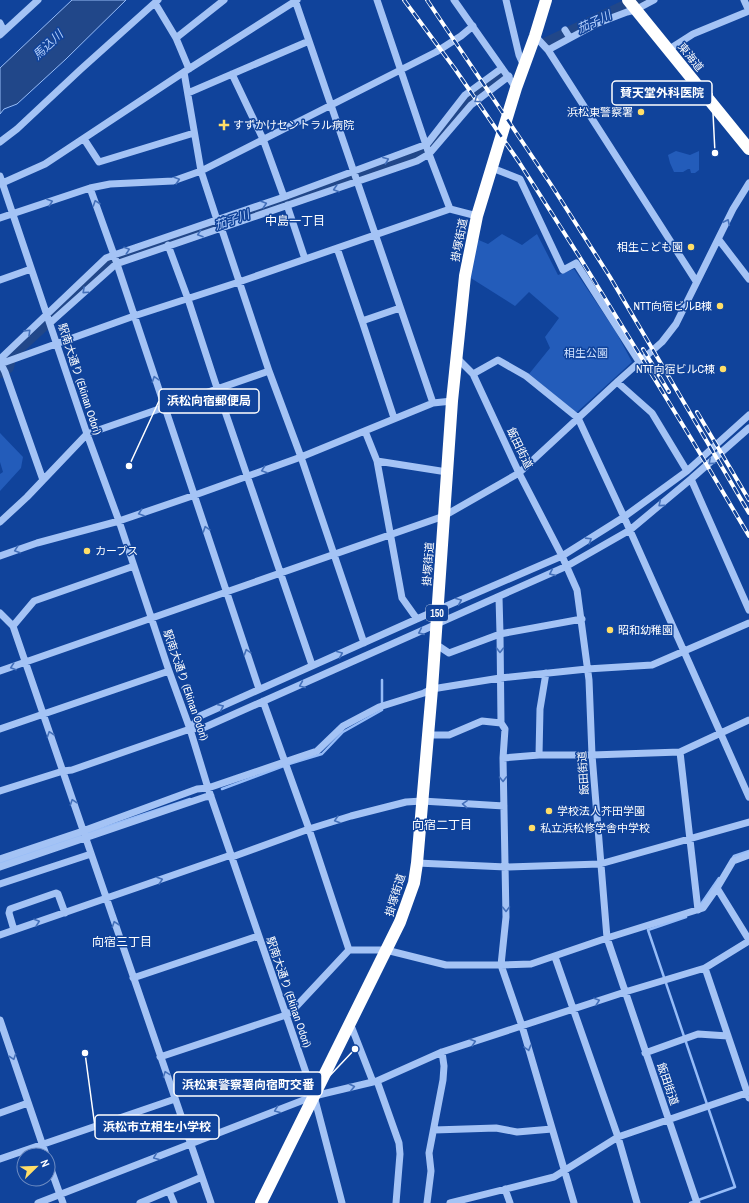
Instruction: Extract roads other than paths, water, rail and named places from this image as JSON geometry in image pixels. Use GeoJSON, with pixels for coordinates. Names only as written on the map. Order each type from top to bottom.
{"type":"FeatureCollection","features":[{"type":"Feature","properties":{"kind":"highway","name":"掛塚街道"},"geometry":{"type":"LineString","coordinates":[[261,1203],[400,922],[414,883],[432,689],[452,401],[465,276],[478,216],[492,168],[516,88],[535,36],[546,0]]}},
{"type":"Feature","properties":{"kind":"highway","name":"東海道"},"geometry":{"type":"LineString","coordinates":[[630,3],[749,149]]}},
{"type":"Feature","properties":{"kind":"street"},"geometry":{"type":"LineString","coordinates":[[2,33],[38,0]]}},
{"type":"Feature","properties":{"kind":"street"},"geometry":{"type":"LineString","coordinates":[[176,38],[224,0]]}},
{"type":"Feature","properties":{"kind":"street"},"geometry":{"type":"LineString","coordinates":[[1,181],[10,181],[45,164],[296,0],[330,106],[376,234],[433,403]]}},
{"type":"Feature","properties":{"kind":"street"},"geometry":{"type":"LineString","coordinates":[[377,0],[427,144],[429,154],[450,209]]}},
{"type":"Feature","properties":{"kind":"street"},"geometry":{"type":"LineString","coordinates":[[454,0],[516,88]]}},
{"type":"Feature","properties":{"kind":"street"},"geometry":{"type":"LineString","coordinates":[[506,0],[519,55],[524,66]]}},
{"type":"Feature","properties":{"kind":"street"},"geometry":{"type":"LineString","coordinates":[[548,50],[598,23],[630,3],[654,0]]}},
{"type":"Feature","properties":{"kind":"street"},"geometry":{"type":"LineString","coordinates":[[668,50],[693,34],[749,11],[744,0]]}},
{"type":"Feature","properties":{"kind":"street"},"geometry":{"type":"LineString","coordinates":[[0,142],[17,129],[157,2],[176,38],[186,71],[188,94],[201,171],[364,643]]}},
{"type":"Feature","properties":{"kind":"street"},"geometry":{"type":"LineString","coordinates":[[0,23],[2,33]]}},
{"type":"Feature","properties":{"kind":"street"},"geometry":{"type":"LineString","coordinates":[[0,218],[90,188],[110,184],[173,181],[201,171],[441,49],[473,26]]}},
{"type":"Feature","properties":{"kind":"street"},"geometry":{"type":"LineString","coordinates":[[565,30],[570,38]]}},
{"type":"Feature","properties":{"kind":"street"},"geometry":{"type":"LineString","coordinates":[[535,36],[548,50],[696,281]]}},
{"type":"Feature","properties":{"kind":"street"},"geometry":{"type":"LineString","coordinates":[[188,94],[310,41]]}},
{"type":"Feature","properties":{"kind":"street"},"geometry":{"type":"LineString","coordinates":[[3,366],[106,258],[284,197],[427,144],[465,95],[502,68]]}},
{"type":"Feature","properties":{"kind":"street"},"geometry":{"type":"LineString","coordinates":[[232,74],[264,140],[284,197]]}},
{"type":"Feature","properties":{"kind":"street"},"geometry":{"type":"LineString","coordinates":[[49,319],[116,264],[417,161],[429,154],[471,105],[508,76]]}},
{"type":"Feature","properties":{"kind":"street"},"geometry":{"type":"LineString","coordinates":[[84,139],[99,162],[194,133]]}},
{"type":"Feature","properties":{"kind":"street"},"geometry":{"type":"LineString","coordinates":[[492,168],[520,179],[563,270],[576,263],[640,363]]}},
{"type":"Feature","properties":{"kind":"street","name":"駅南大通り (Ekinan Odori)"},"geometry":{"type":"LineString","coordinates":[[1,181],[87,434],[119,521],[169,671],[190,728],[208,788],[314,1096],[342,1203]]}},
{"type":"Feature","properties":{"kind":"street"},"geometry":{"type":"LineString","coordinates":[[0,671],[444,516],[520,473],[662,342],[676,324],[696,281],[719,240],[733,209],[749,183]]}},
{"type":"Feature","properties":{"kind":"street"},"geometry":{"type":"LineString","coordinates":[[90,188],[195,495],[259,689]]}},
{"type":"Feature","properties":{"kind":"street"},"geometry":{"type":"LineString","coordinates":[[287,205],[305,259]]}},
{"type":"Feature","properties":{"kind":"street"},"geometry":{"type":"LineString","coordinates":[[3,366],[57,344],[134,316],[240,282],[450,209],[478,216]]}},
{"type":"Feature","properties":{"kind":"street"},"geometry":{"type":"LineString","coordinates":[[719,240],[749,279]]}},
{"type":"Feature","properties":{"kind":"street"},"geometry":{"type":"LineString","coordinates":[[168,245],[188,299],[312,665]]}},
{"type":"Feature","properties":{"kind":"street"},"geometry":{"type":"LineString","coordinates":[[337,248],[394,418]]}},
{"type":"Feature","properties":{"kind":"street"},"geometry":{"type":"LineString","coordinates":[[0,280],[31,269]]}},
{"type":"Feature","properties":{"kind":"street"},"geometry":{"type":"LineString","coordinates":[[362,321],[400,308]]}},
{"type":"Feature","properties":{"kind":"street","name":"飯田街道"},"geometry":{"type":"LineString","coordinates":[[456,357],[473,374],[578,590],[587,669],[600,864],[607,938],[697,1203]]}},
{"type":"Feature","properties":{"kind":"street"},"geometry":{"type":"LineString","coordinates":[[473,374],[498,360],[526,376],[578,418],[630,530],[749,797]]}},
{"type":"Feature","properties":{"kind":"street"},"geometry":{"type":"LineString","coordinates":[[3,366],[43,480]]}},
{"type":"Feature","properties":{"kind":"street"},"geometry":{"type":"LineString","coordinates":[[0,522],[27,498],[87,434],[269,370]]}},
{"type":"Feature","properties":{"kind":"street"},"geometry":{"type":"LineString","coordinates":[[617,382],[652,413],[687,471]]}},
{"type":"Feature","properties":{"kind":"street"},"geometry":{"type":"LineString","coordinates":[[0,556],[36,543],[119,521],[195,495],[301,457],[433,403],[452,401]]}},
{"type":"Feature","properties":{"kind":"street"},"geometry":{"type":"LineString","coordinates":[[190,728],[200,716],[312,665],[562,556],[624,517],[687,471],[749,415]]}},
{"type":"Feature","properties":{"kind":"street"},"geometry":{"type":"LineString","coordinates":[[0,791],[63,771],[72,770],[190,728],[203,728],[436,626],[567,566],[630,530],[692,479],[749,428]]}},
{"type":"Feature","properties":{"kind":"street"},"geometry":{"type":"LineString","coordinates":[[365,431],[377,461],[392,534],[402,598],[417,619]]}},
{"type":"Feature","properties":{"kind":"street"},"geometry":{"type":"LineString","coordinates":[[377,461],[447,472]]}},
{"type":"Feature","properties":{"kind":"street"},"geometry":{"type":"LineString","coordinates":[[692,479],[749,610]]}},
{"type":"Feature","properties":{"kind":"street"},"geometry":{"type":"LineString","coordinates":[[13,626],[34,601],[134,566]]}},
{"type":"Feature","properties":{"kind":"street"},"geometry":{"type":"LineString","coordinates":[[499,597],[501,723],[505,729],[503,758],[506,867],[506,917],[501,965],[522,1026],[574,1203]]}},
{"type":"Feature","properties":{"kind":"street"},"geometry":{"type":"LineString","coordinates":[[0,613],[13,626],[26,662],[211,1203]]}},
{"type":"Feature","properties":{"kind":"street"},"geometry":{"type":"LineString","coordinates":[[434,643],[449,653],[500,634],[582,619]]}},
{"type":"Feature","properties":{"kind":"street"},"geometry":{"type":"LineString","coordinates":[[0,867],[197,789],[208,788],[286,764],[317,751],[343,726],[379,707],[424,693],[432,689],[500,678],[587,669],[652,665],[749,622]]}},
{"type":"Feature","properties":{"kind":"street"},"geometry":{"type":"LineString","coordinates":[[0,729],[169,671]]}},
{"type":"Feature","properties":{"kind":"street"},"geometry":{"type":"LineString","coordinates":[[539,755],[540,709],[546,673]]}},
{"type":"Feature","properties":{"kind":"street"},"geometry":{"type":"LineString","coordinates":[[263,701],[309,829],[349,950]]}},
{"type":"Feature","properties":{"kind":"street"},"geometry":{"type":"LineString","coordinates":[[503,758],[539,755],[680,752],[749,720]]}},
{"type":"Feature","properties":{"kind":"street"},"geometry":{"type":"LineString","coordinates":[[428,735],[449,735],[482,721],[501,723]]}},
{"type":"Feature","properties":{"kind":"street"},"geometry":{"type":"LineString","coordinates":[[680,752],[698,910]]}},
{"type":"Feature","properties":{"kind":"street"},"geometry":{"type":"LineString","coordinates":[[0,859],[211,796]]}},
{"type":"Feature","properties":{"kind":"street"},"geometry":{"type":"LineString","coordinates":[[0,935],[351,816],[406,802],[422,801],[504,806]]}},
{"type":"Feature","properties":{"kind":"street"},"geometry":{"type":"LineString","coordinates":[[417,863],[506,867],[600,864],[749,822]]}},
{"type":"Feature","properties":{"kind":"street"},"geometry":{"type":"LineString","coordinates":[[0,884],[91,854]]}},
{"type":"Feature","properties":{"kind":"street"},"geometry":{"type":"LineString","coordinates":[[160,1057],[286,1015],[291,1012],[349,950],[386,950],[446,965],[532,964],[607,938],[703,908],[733,861],[749,855]]}},
{"type":"Feature","properties":{"kind":"street"},"geometry":{"type":"LineString","coordinates":[[38,1203],[314,1096],[375,1082],[442,1052],[625,992],[705,968],[749,940],[717,888]]}},
{"type":"Feature","properties":{"kind":"street"},"geometry":{"type":"LineString","coordinates":[[14,930],[9,913],[10,908],[39,898],[56,893],[58,894],[65,913]]}},
{"type":"Feature","properties":{"kind":"street"},"geometry":{"type":"LineString","coordinates":[[133,978],[258,936]]}},
{"type":"Feature","properties":{"kind":"street"},"geometry":{"type":"LineString","coordinates":[[555,957],[618,1137],[637,1203]]}},
{"type":"Feature","properties":{"kind":"street"},"geometry":{"type":"LineString","coordinates":[[450,1203],[554,1178],[618,1137],[748,1094],[705,968]]}},
{"type":"Feature","properties":{"kind":"street"},"geometry":{"type":"LineString","coordinates":[[0,1022],[42,1145]]}},
{"type":"Feature","properties":{"kind":"street"},"geometry":{"type":"LineString","coordinates":[[350,1023],[399,1143],[400,1154],[396,1203]]}},
{"type":"Feature","properties":{"kind":"street"},"geometry":{"type":"LineString","coordinates":[[645,1053],[698,1034],[728,1036]]}},
{"type":"Feature","properties":{"kind":"street"},"geometry":{"type":"LineString","coordinates":[[427,1203],[431,1171],[429,1153],[443,1080],[444,1066],[442,1052]]}},
{"type":"Feature","properties":{"kind":"street"},"geometry":{"type":"LineString","coordinates":[[0,1159],[175,1099]]}},
{"type":"Feature","properties":{"kind":"street"},"geometry":{"type":"LineString","coordinates":[[0,1113],[28,1103]]}},
{"type":"Feature","properties":{"kind":"street"},"geometry":{"type":"LineString","coordinates":[[434,1130],[496,1128],[517,1132],[552,1129]]}},
{"type":"Feature","properties":{"kind":"street"},"geometry":{"type":"LineString","coordinates":[[140,1203],[202,1177]]}},
{"type":"Feature","properties":{"kind":"street"},"geometry":{"type":"LineString","coordinates":[[56,1183],[63,1203]]}},
{"type":"Feature","properties":{"kind":"street"},"geometry":{"type":"LineString","coordinates":[[505,1189],[510,1203]]}},
{"type":"Feature","properties":{"kind":"street"},"geometry":{"type":"LineString","coordinates":[[169,1191],[174,1203]]}},
{"type":"Feature","properties":{"kind":"water","name":"馬込川"},"geometry":{"type":"Polygon","coordinates":[[[72,0],[126,0],[66,59],[17,104],[4,109],[0,114],[0,68],[72,0]]]}},
{"type":"Feature","properties":{"kind":"waterway","name":"茄子川"},"geometry":{"type":"LineString","coordinates":[[547,44],[640,0]]}},
{"type":"Feature","properties":{"kind":"waterway","name":"茄子川"},"geometry":{"type":"LineString","coordinates":[[0,371],[7,367],[10,355],[12,353],[103,269],[122,258],[359,177],[422,152],[431,144],[469,100],[498,78]]}},
{"type":"Feature","properties":{"kind":"waterway"},"geometry":{"type":"LineString","coordinates":[[222,789],[289,764],[322,754],[343,732],[382,710],[382,680]]}},
{"type":"Feature","properties":{"kind":"waterway"},"geometry":{"type":"LineString","coordinates":[[85,834],[190,799]]}},
{"type":"Feature","properties":{"kind":"waterway"},"geometry":{"type":"LineString","coordinates":[[0,863],[80,836]]}},
{"type":"Feature","properties":{"kind":"waterway"},"geometry":{"type":"LineString","coordinates":[[732,859],[734,856],[749,851]]}},
{"type":"Feature","properties":{"kind":"waterway"},"geometry":{"type":"LineString","coordinates":[[699,907],[719,878]]}},
{"type":"Feature","properties":{"kind":"waterway"},"geometry":{"type":"LineString","coordinates":[[686,917],[648,930],[735,1187],[690,1203]]}},
{"type":"Feature","properties":{"kind":"railway"},"geometry":{"type":"LineString","coordinates":[[404,0],[455,69],[519,162],[579,256],[749,536]]}},
{"type":"Feature","properties":{"kind":"railway"},"geometry":{"type":"LineString","coordinates":[[427,0],[550,183],[610,277],[749,513]]}},
{"type":"Feature","properties":{"kind":"railway"},"geometry":{"type":"LineString","coordinates":[[643,349],[669,392]]}},
{"type":"Feature","properties":{"kind":"railway"},"geometry":{"type":"LineString","coordinates":[[697,412],[749,500]]}},
{"type":"Feature","properties":{"kind":"place","name":"浜松東警察署"},"geometry":{"type":"Point","coordinates":[641,112]}},
{"type":"Feature","properties":{"kind":"place","name":"すずかけセントラル病院"},"geometry":{"type":"Point","coordinates":[224,125]}},
{"type":"Feature","properties":{"kind":"place","name":"賛天堂外科医院"},"geometry":{"type":"Point","coordinates":[715,153]}},
{"type":"Feature","properties":{"kind":"place","name":"相生こども園"},"geometry":{"type":"Point","coordinates":[691,247]}},
{"type":"Feature","properties":{"kind":"place","name":"NTT向宿ビルB棟"},"geometry":{"type":"Point","coordinates":[720,306]}},
{"type":"Feature","properties":{"kind":"place","name":"NTT向宿ビルC棟"},"geometry":{"type":"Point","coordinates":[723,369]}},
{"type":"Feature","properties":{"kind":"place","name":"浜松向宿郵便局"},"geometry":{"type":"Point","coordinates":[129,466]}},
{"type":"Feature","properties":{"kind":"place","name":"カーブス"},"geometry":{"type":"Point","coordinates":[87,551]}},
{"type":"Feature","properties":{"kind":"place","name":"昭和幼稚園"},"geometry":{"type":"Point","coordinates":[610,630]}},
{"type":"Feature","properties":{"kind":"place","name":"学校法人芥田学園"},"geometry":{"type":"Point","coordinates":[549,811]}},
{"type":"Feature","properties":{"kind":"place","name":"私立浜松修学舎中学校"},"geometry":{"type":"Point","coordinates":[532,828]}},
{"type":"Feature","properties":{"kind":"place","name":"浜松東警察署向宿町交番"},"geometry":{"type":"Point","coordinates":[355,1049]}},
{"type":"Feature","properties":{"kind":"place","name":"浜松市立相生小学校"},"geometry":{"type":"Point","coordinates":[85,1053]}},
{"type":"Feature","properties":{"kind":"district","name":"中島一丁目"},"geometry":{"type":"Point","coordinates":[295,221]}},
{"type":"Feature","properties":{"kind":"district","name":"向宿二丁目"},"geometry":{"type":"Point","coordinates":[442,825]}},
{"type":"Feature","properties":{"kind":"district","name":"向宿三丁目"},"geometry":{"type":"Point","coordinates":[122,942]}},
{"type":"Feature","properties":{"kind":"park label","name":"相生公園"},"geometry":{"type":"Point","coordinates":[586,353]}}]}
